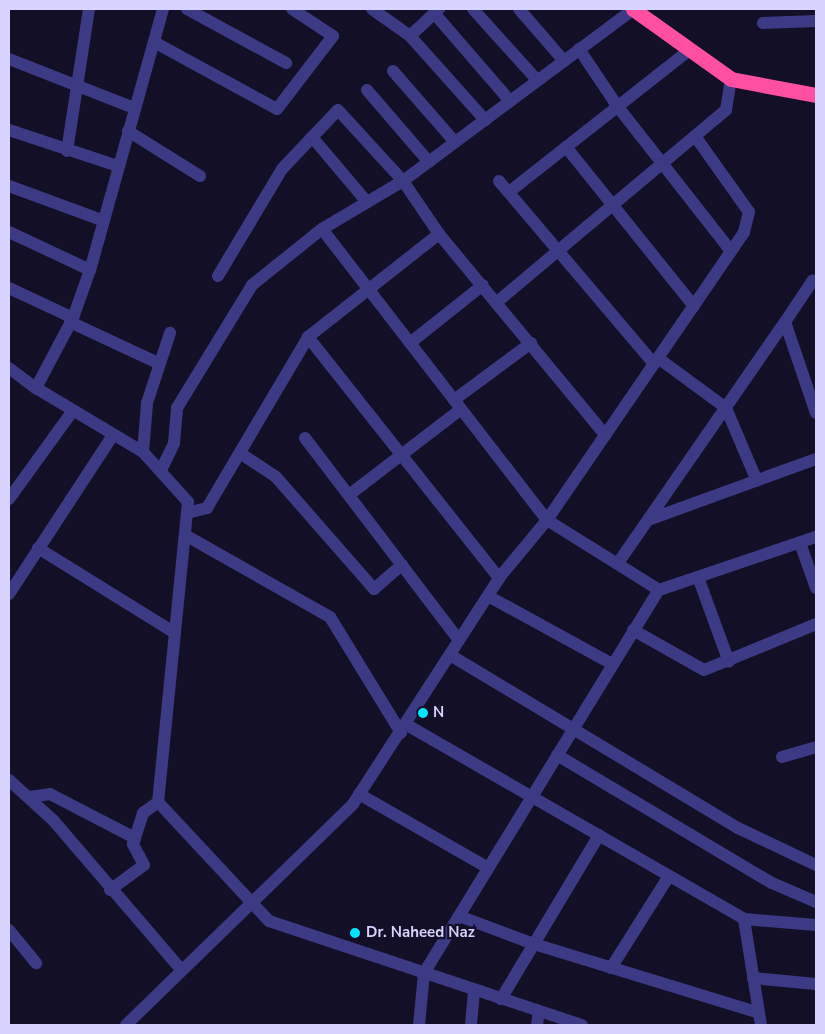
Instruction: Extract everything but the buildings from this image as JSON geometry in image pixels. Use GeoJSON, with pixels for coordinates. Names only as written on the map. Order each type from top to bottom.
{"type":"FeatureCollection","features":[{"type":"Feature","properties":{"kind":"highway"},"geometry":{"type":"LineString","coordinates":[[633,9],[688,51],[731,79],[816,95]]}},
{"type":"Feature","properties":{"kind":"street"},"geometry":{"type":"LineString","coordinates":[[67,151],[75,84],[89,9]]}},
{"type":"Feature","properties":{"kind":"street"},"geometry":{"type":"LineString","coordinates":[[36,388],[72,320],[90,270],[102,220],[164,9]]}},
{"type":"Feature","properties":{"kind":"street"},"geometry":{"type":"LineString","coordinates":[[187,9],[286,63]]}},
{"type":"Feature","properties":{"kind":"street"},"geometry":{"type":"LineString","coordinates":[[154,42],[276,109],[333,36],[292,9]]}},
{"type":"Feature","properties":{"kind":"street"},"geometry":{"type":"LineString","coordinates":[[372,9],[410,36],[484,120]]}},
{"type":"Feature","properties":{"kind":"street"},"geometry":{"type":"LineString","coordinates":[[389,20],[396,9]]}},
{"type":"Feature","properties":{"kind":"street"},"geometry":{"type":"LineString","coordinates":[[473,9],[538,80]]}},
{"type":"Feature","properties":{"kind":"street"},"geometry":{"type":"LineString","coordinates":[[519,9],[564,61]]}},
{"type":"Feature","properties":{"kind":"street"},"geometry":{"type":"LineString","coordinates":[[161,470],[174,443],[177,408],[252,285],[322,230],[403,181],[633,9]]}},
{"type":"Feature","properties":{"kind":"street"},"geometry":{"type":"LineString","coordinates":[[410,36],[436,11],[510,101]]}},
{"type":"Feature","properties":{"kind":"street"},"geometry":{"type":"LineString","coordinates":[[763,23],[816,21]]}},
{"type":"Feature","properties":{"kind":"street"},"geometry":{"type":"LineString","coordinates":[[579,50],[618,107],[731,251]]}},
{"type":"Feature","properties":{"kind":"street"},"geometry":{"type":"LineString","coordinates":[[509,192],[688,51]]}},
{"type":"Feature","properties":{"kind":"street"},"geometry":{"type":"LineString","coordinates":[[9,58],[134,108]]}},
{"type":"Feature","properties":{"kind":"street"},"geometry":{"type":"LineString","coordinates":[[393,71],[455,142]]}},
{"type":"Feature","properties":{"kind":"street"},"geometry":{"type":"LineString","coordinates":[[497,302],[726,110],[731,79]]}},
{"type":"Feature","properties":{"kind":"street"},"geometry":{"type":"LineString","coordinates":[[367,90],[429,162]]}},
{"type":"Feature","properties":{"kind":"street"},"geometry":{"type":"LineString","coordinates":[[218,276],[278,175],[338,110],[403,181],[439,234],[484,285],[605,435]]}},
{"type":"Feature","properties":{"kind":"street"},"geometry":{"type":"LineString","coordinates":[[9,130],[67,151],[118,166]]}},
{"type":"Feature","properties":{"kind":"street"},"geometry":{"type":"LineString","coordinates":[[128,131],[200,176]]}},
{"type":"Feature","properties":{"kind":"street"},"geometry":{"type":"LineString","coordinates":[[126,1025],[180,968],[252,903],[359,794],[404,729],[499,578],[547,520],[744,232],[750,212],[695,136]]}},
{"type":"Feature","properties":{"kind":"street"},"geometry":{"type":"LineString","coordinates":[[312,137],[367,202]]}},
{"type":"Feature","properties":{"kind":"street"},"geometry":{"type":"LineString","coordinates":[[566,147],[694,306]]}},
{"type":"Feature","properties":{"kind":"street"},"geometry":{"type":"LineString","coordinates":[[499,181],[656,361],[726,408],[756,481]]}},
{"type":"Feature","properties":{"kind":"street"},"geometry":{"type":"LineString","coordinates":[[9,186],[102,220]]}},
{"type":"Feature","properties":{"kind":"street"},"geometry":{"type":"LineString","coordinates":[[322,230],[547,520],[659,590]]}},
{"type":"Feature","properties":{"kind":"street"},"geometry":{"type":"LineString","coordinates":[[9,232],[90,270]]}},
{"type":"Feature","properties":{"kind":"street"},"geometry":{"type":"LineString","coordinates":[[187,513],[208,508],[308,337],[439,234]]}},
{"type":"Feature","properties":{"kind":"street"},"geometry":{"type":"LineString","coordinates":[[618,563],[813,280]]}},
{"type":"Feature","properties":{"kind":"street"},"geometry":{"type":"LineString","coordinates":[[410,342],[484,285]]}},
{"type":"Feature","properties":{"kind":"street"},"geometry":{"type":"LineString","coordinates":[[9,288],[158,363]]}},
{"type":"Feature","properties":{"kind":"street"},"geometry":{"type":"LineString","coordinates":[[785,322],[816,413]]}},
{"type":"Feature","properties":{"kind":"street"},"geometry":{"type":"LineString","coordinates":[[143,452],[147,403],[158,363],[170,333]]}},
{"type":"Feature","properties":{"kind":"street"},"geometry":{"type":"LineString","coordinates":[[308,337],[499,578]]}},
{"type":"Feature","properties":{"kind":"street"},"geometry":{"type":"LineString","coordinates":[[349,495],[402,454],[531,343]]}},
{"type":"Feature","properties":{"kind":"street"},"geometry":{"type":"LineString","coordinates":[[9,368],[72,412],[143,452],[188,502],[158,802],[143,813],[133,844],[144,865],[110,890]]}},
{"type":"Feature","properties":{"kind":"street"},"geometry":{"type":"LineString","coordinates":[[9,499],[72,412]]}},
{"type":"Feature","properties":{"kind":"street"},"geometry":{"type":"LineString","coordinates":[[9,594],[113,435]]}},
{"type":"Feature","properties":{"kind":"street"},"geometry":{"type":"LineString","coordinates":[[305,438],[459,640]]}},
{"type":"Feature","properties":{"kind":"street"},"geometry":{"type":"LineString","coordinates":[[240,453],[276,477],[374,589],[402,565]]}},
{"type":"Feature","properties":{"kind":"street"},"geometry":{"type":"LineString","coordinates":[[648,520],[816,459]]}},
{"type":"Feature","properties":{"kind":"street"},"geometry":{"type":"LineString","coordinates":[[185,536],[330,617],[404,729],[531,797],[744,919],[816,925]]}},
{"type":"Feature","properties":{"kind":"street"},"geometry":{"type":"LineString","coordinates":[[419,1025],[424,973],[659,590],[816,538]]}},
{"type":"Feature","properties":{"kind":"street"},"geometry":{"type":"LineString","coordinates":[[800,543],[816,588]]}},
{"type":"Feature","properties":{"kind":"street"},"geometry":{"type":"LineString","coordinates":[[38,548],[175,633]]}},
{"type":"Feature","properties":{"kind":"street"},"geometry":{"type":"LineString","coordinates":[[698,577],[729,662]]}},
{"type":"Feature","properties":{"kind":"street"},"geometry":{"type":"LineString","coordinates":[[488,596],[612,664]]}},
{"type":"Feature","properties":{"kind":"street"},"geometry":{"type":"LineString","coordinates":[[633,630],[704,670],[729,662],[816,624]]}},
{"type":"Feature","properties":{"kind":"street"},"geometry":{"type":"LineString","coordinates":[[450,655],[738,828],[816,865]]}},
{"type":"Feature","properties":{"kind":"street"},"geometry":{"type":"LineString","coordinates":[[782,757],[816,747]]}},
{"type":"Feature","properties":{"kind":"street"},"geometry":{"type":"LineString","coordinates":[[557,756],[772,884],[816,902]]}},
{"type":"Feature","properties":{"kind":"street"},"geometry":{"type":"LineString","coordinates":[[9,780],[28,797],[180,968]]}},
{"type":"Feature","properties":{"kind":"street"},"geometry":{"type":"LineString","coordinates":[[28,797],[50,794],[135,838]]}},
{"type":"Feature","properties":{"kind":"street"},"geometry":{"type":"LineString","coordinates":[[359,794],[488,868]]}},
{"type":"Feature","properties":{"kind":"street"},"geometry":{"type":"LineString","coordinates":[[158,802],[269,921],[582,1025]]}},
{"type":"Feature","properties":{"kind":"street"},"geometry":{"type":"LineString","coordinates":[[501,999],[599,835]]}},
{"type":"Feature","properties":{"kind":"street"},"geometry":{"type":"LineString","coordinates":[[611,968],[669,876]]}},
{"type":"Feature","properties":{"kind":"street"},"geometry":{"type":"LineString","coordinates":[[458,916],[534,944],[760,1019],[744,919]]}},
{"type":"Feature","properties":{"kind":"street"},"geometry":{"type":"LineString","coordinates":[[9,930],[36,963]]}},
{"type":"Feature","properties":{"kind":"street"},"geometry":{"type":"LineString","coordinates":[[754,978],[816,984]]}},
{"type":"Feature","properties":{"kind":"street"},"geometry":{"type":"LineString","coordinates":[[471,1025],[474,990]]}},
{"type":"Feature","properties":{"kind":"street"},"geometry":{"type":"LineString","coordinates":[[538,1025],[539,1011]]}},
{"type":"Feature","properties":{"kind":"place","name":"N"},"geometry":{"type":"Point","coordinates":[423,713]}},
{"type":"Feature","properties":{"kind":"place","name":"Dr. Naheed Naz"},"geometry":{"type":"Point","coordinates":[355,933]}}]}
